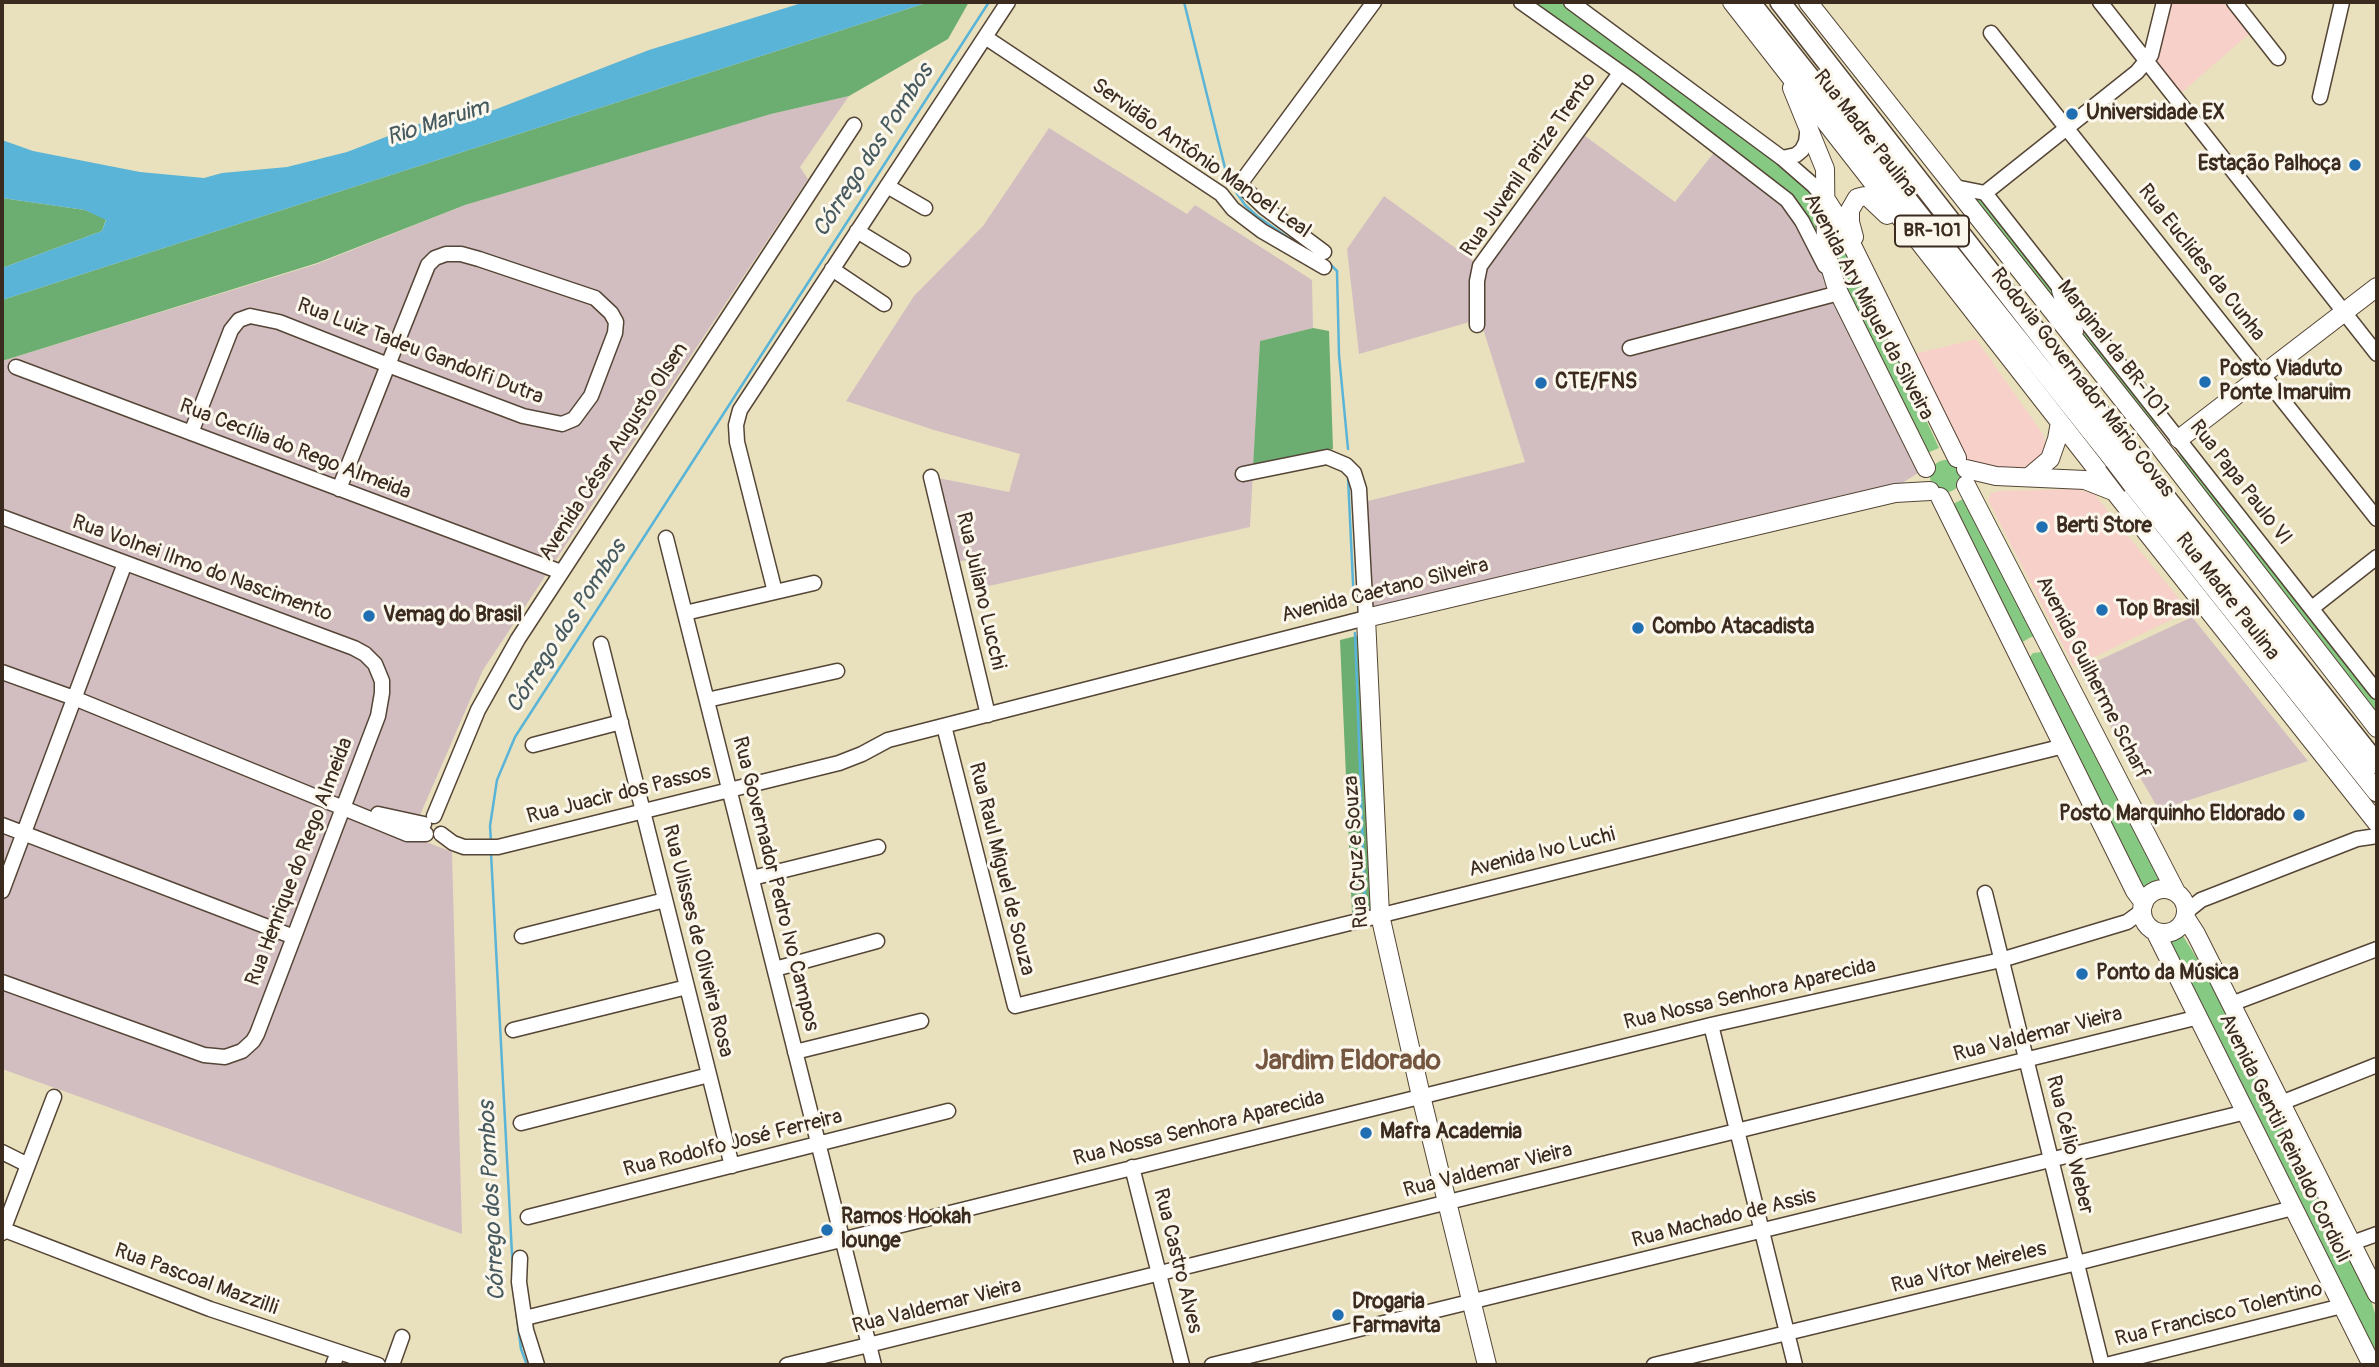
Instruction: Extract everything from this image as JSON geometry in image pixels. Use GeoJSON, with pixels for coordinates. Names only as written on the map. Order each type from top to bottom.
{"type":"FeatureCollection","features":[{"type":"Feature","properties":{"kind":"highway"},"geometry":{"type":"LineString","coordinates":[[1740,2],[1782,53]]}},
{"type":"Feature","properties":{"kind":"highway","name":"Rodovia Governador Mário Covas"},"geometry":{"type":"LineString","coordinates":[[1751,2],[1782,53],[2122,455]]}},
{"type":"Feature","properties":{"kind":"highway","name":"Rodovia Governador Mário Covas"},"geometry":{"type":"LineString","coordinates":[[1785,6],[2141,480],[2371,800]]}},
{"type":"Feature","properties":{"kind":"highway","name":"Rodovia Governador Mário Covas"},"geometry":{"type":"LineString","coordinates":[[2141,480],[2377,764]]}},
{"type":"Feature","properties":{"kind":"main road","name":"Rua Madre Paulina"},"geometry":{"type":"LineString","coordinates":[[1732,2],[1782,53],[1935,262],[2060,422],[2371,800],[2377,823]]}},
{"type":"Feature","properties":{"kind":"main road","name":"Marginal da BR-101"},"geometry":{"type":"LineString","coordinates":[[1808,2],[2146,429],[2377,728]]}},
{"type":"Feature","properties":{"kind":"main road"},"geometry":{"type":"LineString","coordinates":[[1782,53],[1825,169],[1826,253],[1838,291]]}},
{"type":"Feature","properties":{"kind":"main road"},"geometry":{"type":"LineString","coordinates":[[1872,286],[1850,222],[1852,203],[1857,198],[1865,196],[1876,202],[1925,256],[1935,262]]}},
{"type":"Feature","properties":{"kind":"main road","name":"Avenida Ary Miguel da Silveira"},"geometry":{"type":"LineString","coordinates":[[1827,201],[1841,223],[1964,473]]}},
{"type":"Feature","properties":{"kind":"main road"},"geometry":{"type":"LineString","coordinates":[[2179,439],[2377,287]]}},
{"type":"Feature","properties":{"kind":"main road"},"geometry":{"type":"LineString","coordinates":[[2061,289],[2079,344]]}},
{"type":"Feature","properties":{"kind":"main road","name":"Avenida Ary Miguel da Silveira"},"geometry":{"type":"LineString","coordinates":[[1838,291],[1930,482]]}},
{"type":"Feature","properties":{"kind":"main road"},"geometry":{"type":"LineString","coordinates":[[2030,476],[2050,459],[2060,422]]}},
{"type":"Feature","properties":{"kind":"main road"},"geometry":{"type":"LineString","coordinates":[[2109,484],[2144,452],[2146,429]]}},
{"type":"Feature","properties":{"kind":"main road"},"geometry":{"type":"LineString","coordinates":[[2147,918],[2149,895],[2158,890],[2167,889],[2182,904],[2181,925],[2174,931],[2164,933],[2147,918],[2064,746],[1930,482],[1930,462],[1943,455],[1964,473],[2116,484],[2129,470],[2164,453]]}},
{"type":"Feature","properties":{"kind":"main road"},"geometry":{"type":"LineString","coordinates":[[1930,482],[1953,497],[1963,490],[1964,473]]}},
{"type":"Feature","properties":{"kind":"main road","name":"Avenida Guilherme Scharf"},"geometry":{"type":"LineString","coordinates":[[1964,473],[2182,904]]}},
{"type":"Feature","properties":{"kind":"main road","name":"Avenida Caetano Silveira"},"geometry":{"type":"LineString","coordinates":[[1366,618],[1895,493],[1930,482]]}},
{"type":"Feature","properties":{"kind":"main road","name":"Rua Cruz e Souza"},"geometry":{"type":"LineString","coordinates":[[1366,618],[1380,915],[1421,1096],[1488,1365]]}},
{"type":"Feature","properties":{"kind":"main road"},"geometry":{"type":"LineString","coordinates":[[2023,666],[2024,657],[2032,646],[2045,645],[2053,649]]}},
{"type":"Feature","properties":{"kind":"main road"},"geometry":{"type":"LineString","coordinates":[[2361,708],[2377,720]]}},
{"type":"Feature","properties":{"kind":"main road","name":"Avenida Gentil Reinaldo Cordioli"},"geometry":{"type":"LineString","coordinates":[[2182,904],[2377,1294]]}},
{"type":"Feature","properties":{"kind":"main road","name":"Avenida Gentil Reinaldo Cordioli"},"geometry":{"type":"LineString","coordinates":[[2147,918],[2372,1365]]}},
{"type":"Feature","properties":{"kind":"street"},"geometry":{"type":"LineString","coordinates":[[775,592],[737,442],[740,410],[1008,2]]}},
{"type":"Feature","properties":{"kind":"street"},"geometry":{"type":"LineString","coordinates":[[1222,193],[1239,184],[1374,2]]}},
{"type":"Feature","properties":{"kind":"street","name":"Avenida Ary Miguel da Silveira"},"geometry":{"type":"LineString","coordinates":[[1521,2],[1620,73],[1787,200],[1802,221],[1838,291]]}},
{"type":"Feature","properties":{"kind":"street","name":"Avenida Ary Miguel da Silveira"},"geometry":{"type":"LineString","coordinates":[[1571,2],[1782,158],[1802,174],[1827,201]]}},
{"type":"Feature","properties":{"kind":"street"},"geometry":{"type":"LineString","coordinates":[[2100,2],[2377,354]]}},
{"type":"Feature","properties":{"kind":"street"},"geometry":{"type":"LineString","coordinates":[[1955,187],[1985,193],[2137,72],[2147,61],[2155,44],[2164,2]]}},
{"type":"Feature","properties":{"kind":"street"},"geometry":{"type":"LineString","coordinates":[[2234,2],[2278,58]]}},
{"type":"Feature","properties":{"kind":"street"},"geometry":{"type":"LineString","coordinates":[[2320,97],[2342,2]]}},
{"type":"Feature","properties":{"kind":"street","name":"Rua Euclides da Cunha"},"geometry":{"type":"LineString","coordinates":[[1991,33],[2377,519]]}},
{"type":"Feature","properties":{"kind":"street","name":"Servidão Antônio Manoel Leal"},"geometry":{"type":"LineString","coordinates":[[985,37],[1222,193],[1233,209],[1262,231],[1324,267]]}},
{"type":"Feature","properties":{"kind":"street","name":"Rua Juvenil Parize Trento"},"geometry":{"type":"LineString","coordinates":[[1477,325],[1477,273],[1480,266],[1620,73]]}},
{"type":"Feature","properties":{"kind":"street"},"geometry":{"type":"LineString","coordinates":[[1782,158],[1796,155],[1802,150],[1808,137],[1808,124]]}},
{"type":"Feature","properties":{"kind":"street","name":"Avenida César Augusto Olsen"},"geometry":{"type":"LineString","coordinates":[[431,827],[478,710],[561,572],[854,125]]}},
{"type":"Feature","properties":{"kind":"street"},"geometry":{"type":"LineString","coordinates":[[1239,184],[1265,208],[1324,252]]}},
{"type":"Feature","properties":{"kind":"street"},"geometry":{"type":"LineString","coordinates":[[887,186],[925,208]]}},
{"type":"Feature","properties":{"kind":"street","name":"Rua Papa Paulo VI"},"geometry":{"type":"LineString","coordinates":[[1985,193],[2377,691]]}},
{"type":"Feature","properties":{"kind":"street"},"geometry":{"type":"LineString","coordinates":[[857,231],[903,258]]}},
{"type":"Feature","properties":{"kind":"street","name":"Rua Luiz Tadeu Gandolfi Dutra"},"geometry":{"type":"LineString","coordinates":[[191,433],[231,330],[239,320],[250,316],[279,322],[388,365],[547,423],[562,424],[574,418],[591,396],[615,333],[616,322],[611,313],[595,298],[470,257],[446,254],[435,258],[428,265],[388,365]]}},
{"type":"Feature","properties":{"kind":"street"},"geometry":{"type":"LineString","coordinates":[[832,270],[884,304]]}},
{"type":"Feature","properties":{"kind":"street"},"geometry":{"type":"LineString","coordinates":[[1630,348],[1838,291]]}},
{"type":"Feature","properties":{"kind":"street"},"geometry":{"type":"LineString","coordinates":[[339,489],[388,365]]}},
{"type":"Feature","properties":{"kind":"street","name":"Rua Cecília do Rego Almeida"},"geometry":{"type":"LineString","coordinates":[[16,367],[561,572]]}},
{"type":"Feature","properties":{"kind":"street"},"geometry":{"type":"LineString","coordinates":[[1243,474],[1327,457],[1346,465],[1354,473],[1359,489],[1366,618]]}},
{"type":"Feature","properties":{"kind":"street","name":"Rua Juliano Lucchi"},"geometry":{"type":"LineString","coordinates":[[931,477],[988,715]]}},
{"type":"Feature","properties":{"kind":"street","name":"Rua Volnei Ilmo do Nascimento"},"geometry":{"type":"LineString","coordinates":[[2,517],[354,648],[365,654],[375,664],[379,673]]}},
{"type":"Feature","properties":{"kind":"street","name":"Rua Governador Pedro Ivo Campos"},"geometry":{"type":"LineString","coordinates":[[666,538],[874,1365]]}},
{"type":"Feature","properties":{"kind":"street"},"geometry":{"type":"LineString","coordinates":[[2312,608],[2377,557]]}},
{"type":"Feature","properties":{"kind":"street"},"geometry":{"type":"LineString","coordinates":[[2,891],[125,563]]}},
{"type":"Feature","properties":{"kind":"street"},"geometry":{"type":"LineString","coordinates":[[685,613],[814,583]]}},
{"type":"Feature","properties":{"kind":"street","name":"Avenida Caetano Silveira"},"geometry":{"type":"LineString","coordinates":[[888,740],[1366,618]]}},
{"type":"Feature","properties":{"kind":"street","name":"Rua Ulisses de Oliveira Rosa"},"geometry":{"type":"LineString","coordinates":[[601,644],[732,1166]]}},
{"type":"Feature","properties":{"kind":"street"},"geometry":{"type":"LineString","coordinates":[[707,700],[836,671]]}},
{"type":"Feature","properties":{"kind":"street","name":"Rua Juacir dos Passos"},"geometry":{"type":"LineString","coordinates":[[2,672],[74,698],[407,834],[431,827],[453,843],[478,848],[498,847],[839,763],[888,740]]}},
{"type":"Feature","properties":{"kind":"street","name":"Rua Henrique do Rego Almeida"},"geometry":{"type":"LineString","coordinates":[[2,982],[204,1055],[234,1055],[248,1046],[257,1034],[382,704],[382,681],[379,673]]}},
{"type":"Feature","properties":{"kind":"street"},"geometry":{"type":"LineString","coordinates":[[533,745],[621,722]]}},
{"type":"Feature","properties":{"kind":"street","name":"Rua Raul Miguel de Souza"},"geometry":{"type":"LineString","coordinates":[[944,726],[1015,1006],[1031,1002]]}},
{"type":"Feature","properties":{"kind":"street","name":"Avenida Ivo Luchi"},"geometry":{"type":"LineString","coordinates":[[1031,1002],[2064,746]]}},
{"type":"Feature","properties":{"kind":"street"},"geometry":{"type":"LineString","coordinates":[[2357,839],[2371,800]]}},
{"type":"Feature","properties":{"kind":"street"},"geometry":{"type":"LineString","coordinates":[[2,825],[294,937]]}},
{"type":"Feature","properties":{"kind":"street"},"geometry":{"type":"LineString","coordinates":[[2182,904],[2201,900],[2357,839],[2377,836]]}},
{"type":"Feature","properties":{"kind":"street"},"geometry":{"type":"LineString","coordinates":[[752,878],[878,847]]}},
{"type":"Feature","properties":{"kind":"street","name":"Rua Célio Weber"},"geometry":{"type":"LineString","coordinates":[[1985,893],[2104,1365]]}},
{"type":"Feature","properties":{"kind":"street"},"geometry":{"type":"LineString","coordinates":[[522,936],[665,900]]}},
{"type":"Feature","properties":{"kind":"street","name":"Rua Nossa Senhora Aparecida"},"geometry":{"type":"LineString","coordinates":[[525,1318],[1711,1025],[2001,960],[2147,918]]}},
{"type":"Feature","properties":{"kind":"street"},"geometry":{"type":"LineString","coordinates":[[775,969],[877,941]]}},
{"type":"Feature","properties":{"kind":"street"},"geometry":{"type":"LineString","coordinates":[[2231,1004],[2377,949]]}},
{"type":"Feature","properties":{"kind":"street"},"geometry":{"type":"LineString","coordinates":[[513,1030],[687,987]]}},
{"type":"Feature","properties":{"kind":"street","name":"Rua Valdemar Vieira"},"geometry":{"type":"LineString","coordinates":[[787,1365],[2199,1017]]}},
{"type":"Feature","properties":{"kind":"street"},"geometry":{"type":"LineString","coordinates":[[795,1052],[921,1021]]}},
{"type":"Feature","properties":{"kind":"street"},"geometry":{"type":"LineString","coordinates":[[1711,1025],[1795,1365]]}},
{"type":"Feature","properties":{"kind":"street"},"geometry":{"type":"LineString","coordinates":[[2281,1103],[2377,1065]]}},
{"type":"Feature","properties":{"kind":"street"},"geometry":{"type":"LineString","coordinates":[[520,1123],[709,1075]]}},
{"type":"Feature","properties":{"kind":"street"},"geometry":{"type":"LineString","coordinates":[[2,1231],[54,1097]]}},
{"type":"Feature","properties":{"kind":"street","name":"Rua Rodolfo José Ferreira"},"geometry":{"type":"LineString","coordinates":[[528,1217],[948,1111]]}},
{"type":"Feature","properties":{"kind":"street","name":"Rua Machado de Assis"},"geometry":{"type":"LineString","coordinates":[[1212,1365],[2246,1112]]}},
{"type":"Feature","properties":{"kind":"street"},"geometry":{"type":"LineString","coordinates":[[2,1152],[28,1165]]}},
{"type":"Feature","properties":{"kind":"street","name":"Rua Castro Alves"},"geometry":{"type":"LineString","coordinates":[[1132,1167],[1181,1365]]}},
{"type":"Feature","properties":{"kind":"street","name":"Rua Vítor Meireles"},"geometry":{"type":"LineString","coordinates":[[1654,1365],[2293,1208]]}},
{"type":"Feature","properties":{"kind":"street","name":"Rua Pascoal Mazzilli"},"geometry":{"type":"LineString","coordinates":[[2,1231],[335,1359],[378,1365]]}},
{"type":"Feature","properties":{"kind":"street"},"geometry":{"type":"LineString","coordinates":[[2352,1243],[2377,1234]]}},
{"type":"Feature","properties":{"kind":"street"},"geometry":{"type":"LineString","coordinates":[[520,1258],[519,1282],[526,1330],[537,1365]]}},
{"type":"Feature","properties":{"kind":"street","name":"Rua Francisco Tolentino"},"geometry":{"type":"LineString","coordinates":[[2104,1365],[2342,1306]]}},
{"type":"Feature","properties":{"kind":"street"},"geometry":{"type":"LineString","coordinates":[[392,1365],[402,1337]]}},
{"type":"Feature","properties":{"kind":"shaded area"},"geometry":{"type":"Polygon","coordinates":[[[2171,2],[2223,2],[2249,34],[2181,93],[2157,63],[2171,2]]]}},
{"type":"Feature","properties":{"kind":"shaded area"},"geometry":{"type":"Polygon","coordinates":[[[849,96],[800,167],[808,179],[483,670],[411,836],[452,852],[462,1234],[2,1069],[2,361],[317,264],[465,205],[771,114],[849,96]]]}},
{"type":"Feature","properties":{"kind":"shaded area"},"geometry":{"type":"Polygon","coordinates":[[[1049,128],[1187,214],[1195,205],[1312,280],[1313,328],[1260,341],[1250,527],[980,588],[972,559],[958,562],[938,478],[1009,492],[1020,454],[934,430],[846,401],[914,296],[983,226],[1049,128]]]}},
{"type":"Feature","properties":{"kind":"shaded area"},"geometry":{"type":"Polygon","coordinates":[[[1581,133],[1675,202],[1716,150],[1790,210],[1921,471],[1893,489],[1370,613],[1364,502],[1525,462],[1480,319],[1359,354],[1347,249],[1384,196],[1476,263],[1581,133]]]}},
{"type":"Feature","properties":{"kind":"shaded area"},"geometry":{"type":"Polygon","coordinates":[[[1976,339],[2043,434],[2044,453],[2027,469],[1983,469],[1967,461],[1914,354],[1976,339]]]}},
{"type":"Feature","properties":{"kind":"shaded area"},"geometry":{"type":"Polygon","coordinates":[[[2077,489],[2094,494],[2189,611],[2074,667],[1988,500],[1991,493],[1999,491],[2077,489]]]}},
{"type":"Feature","properties":{"kind":"shaded area"},"geometry":{"type":"Polygon","coordinates":[[[2192,617],[2308,761],[2159,810],[2078,670],[2192,617]]]}},
{"type":"Feature","properties":{"kind":"green space"},"geometry":{"type":"Polygon","coordinates":[[[929,2],[969,2],[948,39],[849,96],[771,114],[465,205],[317,263],[2,361],[2,300],[929,2]]]}},
{"type":"Feature","properties":{"kind":"green space"},"geometry":{"type":"Polygon","coordinates":[[[1533,2],[1565,2],[1769,151],[1823,201],[1819,242],[1797,201],[1786,189],[1533,2]]]}},
{"type":"Feature","properties":{"kind":"green space"},"geometry":{"type":"Polygon","coordinates":[[[1967,193],[1985,197],[2055,289],[2066,322],[1967,193]]]}},
{"type":"Feature","properties":{"kind":"green space"},"geometry":{"type":"Polygon","coordinates":[[[2,198],[85,210],[106,219],[102,231],[2,268],[2,198]]]}},
{"type":"Feature","properties":{"kind":"green space"},"geometry":{"type":"Polygon","coordinates":[[[1827,225],[1840,227],[1883,316],[1939,448],[1927,453],[1842,287],[1827,225]]]}},
{"type":"Feature","properties":{"kind":"green space"},"geometry":{"type":"Polygon","coordinates":[[[2077,314],[2160,426],[2154,426],[2085,340],[2077,314]]]}},
{"type":"Feature","properties":{"kind":"green space"},"geometry":{"type":"Polygon","coordinates":[[[1313,328],[1329,331],[1333,449],[1253,467],[1260,341],[1313,328]]]}},
{"type":"Feature","properties":{"kind":"green space"},"geometry":{"type":"Polygon","coordinates":[[[2185,451],[2377,697],[2377,712],[2178,456],[2185,451]]]}},
{"type":"Feature","properties":{"kind":"green space"},"geometry":{"type":"Polygon","coordinates":[[[1946,460],[1957,465],[1962,476],[1957,487],[1946,492],[1935,487],[1930,476],[1935,465],[1946,460]]]}},
{"type":"Feature","properties":{"kind":"green space"},"geometry":{"type":"Polygon","coordinates":[[[1965,498],[2039,637],[2031,637],[2021,643],[1953,504],[1965,498]]]}},
{"type":"Feature","properties":{"kind":"green space"},"geometry":{"type":"Polygon","coordinates":[[[1360,635],[1378,908],[1352,913],[1340,640],[1360,635]]]}},
{"type":"Feature","properties":{"kind":"green space"},"geometry":{"type":"Polygon","coordinates":[[[2042,652],[2163,884],[2160,886],[2144,893],[2029,658],[2033,653],[2042,652]]]}},
{"type":"Feature","properties":{"kind":"green space"},"geometry":{"type":"Polygon","coordinates":[[[2183,936],[2224,1002],[2369,1294],[2377,1320],[2377,1361],[2165,945],[2183,936]]]}},
{"type":"Feature","properties":{"kind":"water","name":"Rio Maruim"},"geometry":{"type":"Polygon","coordinates":[[[805,2],[929,2],[2,300],[2,268],[102,231],[106,220],[85,210],[2,198],[2,140],[33,151],[140,172],[204,178],[222,173],[287,167],[347,152],[427,121],[494,110],[649,50],[805,2]]]}},
{"type":"Feature","properties":{"kind":"waterway","name":"Córrego dos Pombos"},"geometry":{"type":"LineString","coordinates":[[491,843],[490,826],[497,780],[515,737],[989,2]]}},
{"type":"Feature","properties":{"kind":"waterway"},"geometry":{"type":"LineString","coordinates":[[1184,2],[1228,180],[1245,205],[1297,244]]}},
{"type":"Feature","properties":{"kind":"waterway"},"geometry":{"type":"LineString","coordinates":[[1330,264],[1337,271],[1339,355],[1348,449]]}},
{"type":"Feature","properties":{"kind":"waterway"},"geometry":{"type":"LineString","coordinates":[[1348,477],[1354,604]]}},
{"type":"Feature","properties":{"kind":"waterway"},"geometry":{"type":"LineString","coordinates":[[1355,633],[1365,905]]}},
{"type":"Feature","properties":{"kind":"waterway","name":"Córrego dos Pombos"},"geometry":{"type":"LineString","coordinates":[[491,853],[513,1273]]}},
{"type":"Feature","properties":{"kind":"waterway","name":"Córrego dos Pombos"},"geometry":{"type":"LineString","coordinates":[[514,1293],[521,1349],[527,1365]]}},
{"type":"Feature","properties":{"kind":"place","name":"Universidade EX"},"geometry":{"type":"Point","coordinates":[2072,114]}},
{"type":"Feature","properties":{"kind":"place","name":"Estação Palhoça"},"geometry":{"type":"Point","coordinates":[2355,165]}},
{"type":"Feature","properties":{"kind":"place","name":"Posto Viaduto Ponte Imaruim"},"geometry":{"type":"Point","coordinates":[2205,382]}},
{"type":"Feature","properties":{"kind":"place","name":"CTE/FNS"},"geometry":{"type":"Point","coordinates":[1541,383]}},
{"type":"Feature","properties":{"kind":"place","name":"Berti Store"},"geometry":{"type":"Point","coordinates":[2042,527]}},
{"type":"Feature","properties":{"kind":"place","name":"Top Brasil"},"geometry":{"type":"Point","coordinates":[2102,610]}},
{"type":"Feature","properties":{"kind":"place","name":"Vemag do Brasil"},"geometry":{"type":"Point","coordinates":[369,616]}},
{"type":"Feature","properties":{"kind":"place","name":"Combo Atacadista"},"geometry":{"type":"Point","coordinates":[1638,628]}},
{"type":"Feature","properties":{"kind":"place","name":"Posto Marquinho Eldorado"},"geometry":{"type":"Point","coordinates":[2299,815]}},
{"type":"Feature","properties":{"kind":"place","name":"Ponto da Música"},"geometry":{"type":"Point","coordinates":[2082,974]}},
{"type":"Feature","properties":{"kind":"place","name":"Mafra Academia"},"geometry":{"type":"Point","coordinates":[1366,1133]}},
{"type":"Feature","properties":{"kind":"place","name":"Ramos Hookah lounge"},"geometry":{"type":"Point","coordinates":[827,1230]}},
{"type":"Feature","properties":{"kind":"place","name":"Drogaria Farmavita"},"geometry":{"type":"Point","coordinates":[1338,1315]}},
{"type":"Feature","properties":{"kind":"district","name":"Jardim Eldorado"},"geometry":{"type":"Point","coordinates":[1348,1062]}}]}
